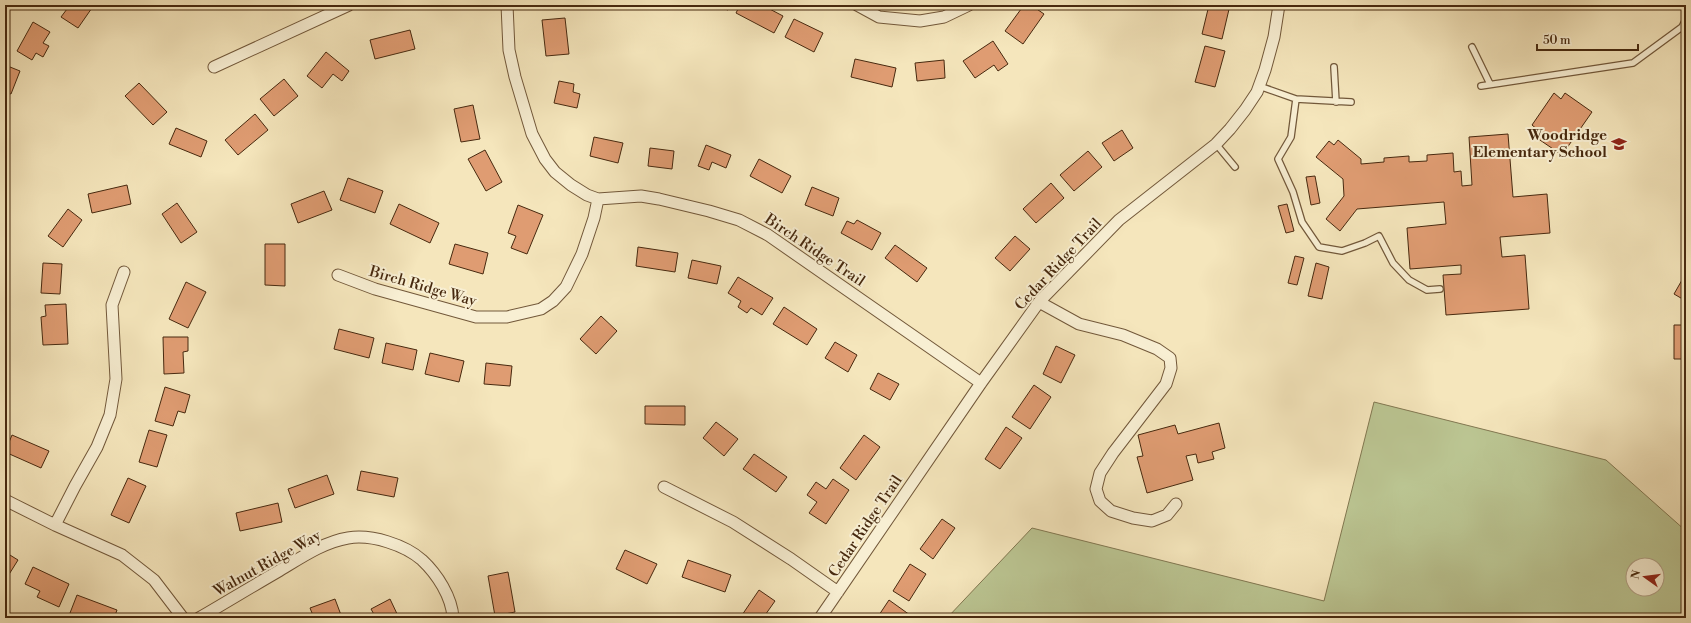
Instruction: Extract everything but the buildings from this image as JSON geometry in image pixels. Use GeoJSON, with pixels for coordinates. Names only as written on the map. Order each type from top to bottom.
{"type":"FeatureCollection","features":[{"type":"Feature","properties":{"kind":"street"},"geometry":{"type":"LineString","coordinates":[[214,67],[349,5]]}},
{"type":"Feature","properties":{"kind":"street","name":"Birch Ridge Trail"},"geometry":{"type":"LineString","coordinates":[[507,5],[509,50],[515,77],[532,134],[545,159],[555,172],[571,185],[587,195],[598,199],[641,196],[709,211],[739,220],[768,235],[981,383]]}},
{"type":"Feature","properties":{"kind":"street"},"geometry":{"type":"LineString","coordinates":[[857,5],[880,18],[920,21],[944,17],[969,5]]}},
{"type":"Feature","properties":{"kind":"street","name":"Cedar Ridge Trail"},"geometry":{"type":"LineString","coordinates":[[820,618],[981,383],[1039,302],[1119,220],[1216,144],[1245,110],[1259,86],[1274,37],[1279,5]]}},
{"type":"Feature","properties":{"kind":"street","name":"Birch Ridge Way"},"geometry":{"type":"LineString","coordinates":[[338,275],[375,289],[476,318],[507,317],[541,309],[553,301],[566,287],[582,254],[594,218],[598,199]]}},
{"type":"Feature","properties":{"kind":"street"},"geometry":{"type":"LineString","coordinates":[[55,525],[74,486],[97,447],[110,415],[116,379],[112,305],[124,272]]}},
{"type":"Feature","properties":{"kind":"street"},"geometry":{"type":"LineString","coordinates":[[1039,302],[1079,324],[1123,335],[1157,349],[1170,358],[1171,368],[1166,384],[1113,453],[1100,473],[1096,489],[1100,501],[1111,511],[1134,518],[1152,520],[1168,515],[1176,504]]}},
{"type":"Feature","properties":{"kind":"street"},"geometry":{"type":"LineString","coordinates":[[664,487],[733,522],[791,559],[838,592]]}},
{"type":"Feature","properties":{"kind":"street"},"geometry":{"type":"LineString","coordinates":[[5,500],[55,525],[122,555],[154,580],[183,618]]}},
{"type":"Feature","properties":{"kind":"street","name":"Walnut Ridge Way"},"geometry":{"type":"LineString","coordinates":[[199,618],[316,549],[348,538],[366,538],[398,545],[414,554],[436,575],[449,600],[453,618]]}},
{"type":"Feature","properties":{"kind":"lane"},"geometry":{"type":"LineString","coordinates":[[1482,86],[1633,62],[1682,27],[1686,19]]}},
{"type":"Feature","properties":{"kind":"lane"},"geometry":{"type":"LineString","coordinates":[[1472,47],[1490,84]]}},
{"type":"Feature","properties":{"kind":"lane"},"geometry":{"type":"LineString","coordinates":[[1334,68],[1336,102]]}},
{"type":"Feature","properties":{"kind":"lane"},"geometry":{"type":"LineString","coordinates":[[1259,86],[1296,99],[1350,102]]}},
{"type":"Feature","properties":{"kind":"lane"},"geometry":{"type":"LineString","coordinates":[[1296,99],[1290,137],[1278,159],[1293,192],[1302,222],[1319,247],[1342,251],[1365,243],[1379,236],[1393,262],[1409,280],[1427,290],[1440,289]]}},
{"type":"Feature","properties":{"kind":"lane"},"geometry":{"type":"LineString","coordinates":[[1216,144],[1235,168]]}},
{"type":"Feature","properties":{"kind":"green space"},"geometry":{"type":"Polygon","coordinates":[[[1374,402],[1606,460],[1686,531],[1686,618],[947,618],[1032,528],[1324,601],[1374,402]]]}},
{"type":"Feature","properties":{"kind":"place","name":"Woodridge Elementary School"},"geometry":{"type":"Point","coordinates":[1619,144]}}]}
